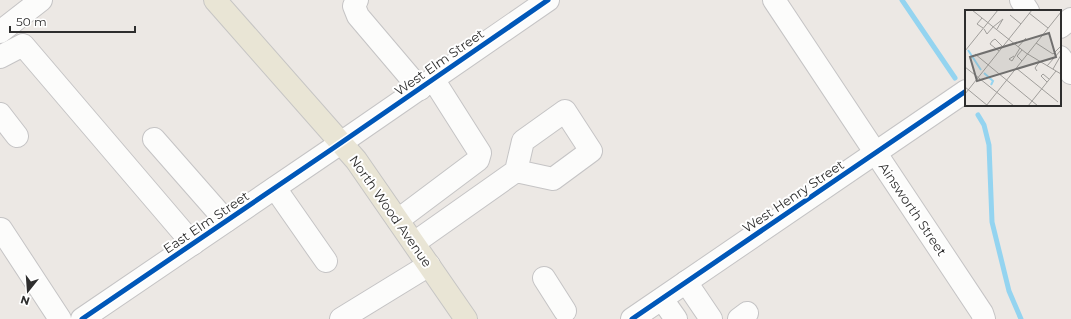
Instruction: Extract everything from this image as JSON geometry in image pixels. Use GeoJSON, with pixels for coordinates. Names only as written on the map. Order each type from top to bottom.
{"type":"FeatureCollection","features":[{"type":"Feature","properties":{"kind":"main road","name":"North Wood Avenue"},"geometry":{"type":"LineString","coordinates":[[220,2],[342,142],[371,180],[466,319]]}},
{"type":"Feature","properties":{"kind":"street"},"geometry":{"type":"LineString","coordinates":[[0,32],[42,0]]}},
{"type":"Feature","properties":{"kind":"street"},"geometry":{"type":"LineString","coordinates":[[357,0],[354,6],[358,16],[426,84],[480,153],[478,160],[398,220]]}},
{"type":"Feature","properties":{"kind":"street","name":"Ainsworth Street"},"geometry":{"type":"LineString","coordinates":[[774,0],[982,313],[984,319]]}},
{"type":"Feature","properties":{"kind":"street"},"geometry":{"type":"LineString","coordinates":[[1021,0],[1027,10]]}},
{"type":"Feature","properties":{"kind":"street","name":"West Elm Street"},"geometry":{"type":"LineString","coordinates":[[342,142],[539,3]]}},
{"type":"Feature","properties":{"kind":"street"},"geometry":{"type":"LineString","coordinates":[[1061,26],[1071,19]]}},
{"type":"Feature","properties":{"kind":"street"},"geometry":{"type":"LineString","coordinates":[[0,57],[23,45],[193,244]]}},
{"type":"Feature","properties":{"kind":"street"},"geometry":{"type":"LineString","coordinates":[[1061,59],[1071,74]]}},
{"type":"Feature","properties":{"kind":"street","name":"West Henry Street"},"geometry":{"type":"LineString","coordinates":[[637,318],[686,282],[965,92]]}},
{"type":"Feature","properties":{"kind":"street"},"geometry":{"type":"LineString","coordinates":[[0,114],[17,136]]}},
{"type":"Feature","properties":{"kind":"street"},"geometry":{"type":"LineString","coordinates":[[154,139],[226,221]]}},
{"type":"Feature","properties":{"kind":"street","name":"East Elm Street"},"geometry":{"type":"LineString","coordinates":[[82,319],[342,142]]}},
{"type":"Feature","properties":{"kind":"street"},"geometry":{"type":"LineString","coordinates":[[414,243],[516,171]]}},
{"type":"Feature","properties":{"kind":"street"},"geometry":{"type":"LineString","coordinates":[[276,188],[326,261]]}},
{"type":"Feature","properties":{"kind":"street"},"geometry":{"type":"LineString","coordinates":[[1,229],[60,319]]}},
{"type":"Feature","properties":{"kind":"street"},"geometry":{"type":"LineString","coordinates":[[341,319],[429,266]]}},
{"type":"Feature","properties":{"kind":"street"},"geometry":{"type":"LineString","coordinates":[[544,278],[562,316]]}},
{"type":"Feature","properties":{"kind":"street"},"geometry":{"type":"LineString","coordinates":[[686,282],[711,319]]}},
{"type":"Feature","properties":{"kind":"street"},"geometry":{"type":"LineString","coordinates":[[662,299],[676,319]]}},
{"type":"Feature","properties":{"kind":"waterway"},"geometry":{"type":"LineString","coordinates":[[902,0],[955,78]]}},
{"type":"Feature","properties":{"kind":"waterway"},"geometry":{"type":"LineString","coordinates":[[978,115],[984,125],[989,145],[992,222],[1009,291],[1021,319]]}},
{"type":"Feature","properties":{"kind":"cycle path"},"geometry":{"type":"LineString","coordinates":[[82,319],[548,0]]}},
{"type":"Feature","properties":{"kind":"cycle path"},"geometry":{"type":"LineString","coordinates":[[632,319],[965,92]]}}]}
